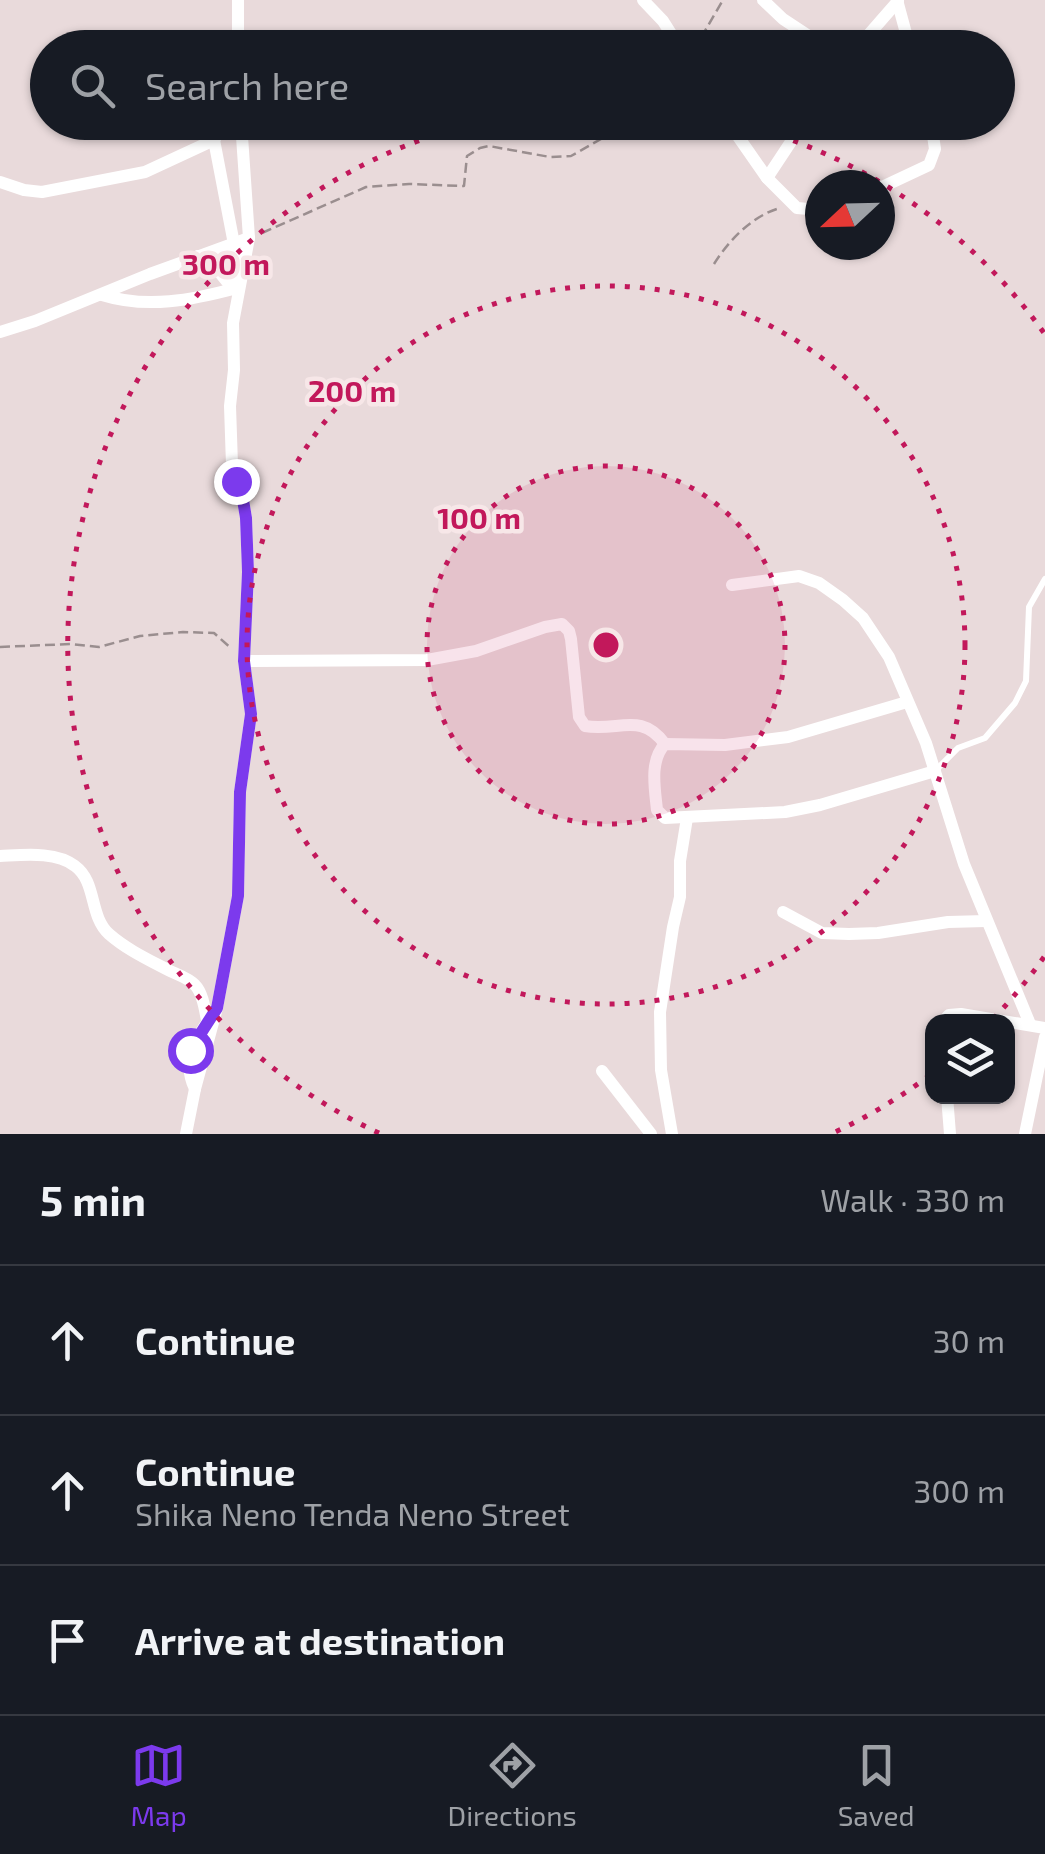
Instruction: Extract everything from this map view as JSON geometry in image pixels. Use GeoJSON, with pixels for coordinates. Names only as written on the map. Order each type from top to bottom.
{"type":"FeatureCollection","features":[{"type":"Feature","properties":{"kind":"street"},"geometry":{"type":"LineString","coordinates":[[238,0],[238,30]]}},
{"type":"Feature","properties":{"kind":"street"},"geometry":{"type":"LineString","coordinates":[[643,0],[669,30]]}},
{"type":"Feature","properties":{"kind":"street"},"geometry":{"type":"LineString","coordinates":[[763,0],[799,30]]}},
{"type":"Feature","properties":{"kind":"street"},"geometry":{"type":"LineString","coordinates":[[873,30],[897,0]]}},
{"type":"Feature","properties":{"kind":"street"},"geometry":{"type":"LineString","coordinates":[[897,0],[905,30]]}},
{"type":"Feature","properties":{"kind":"street"},"geometry":{"type":"LineString","coordinates":[[0,182],[42,192],[145,172],[214,140],[234,244],[234,370],[230,406],[233,474],[246,518],[244,661],[251,714],[240,792],[238,896],[217,1008],[186,1134]]}},
{"type":"Feature","properties":{"kind":"street"},"geometry":{"type":"LineString","coordinates":[[235,292],[249,238],[242,140]]}},
{"type":"Feature","properties":{"kind":"street"},"geometry":{"type":"LineString","coordinates":[[741,140],[767,178],[796,208],[805,209]]}},
{"type":"Feature","properties":{"kind":"street"},"geometry":{"type":"LineString","coordinates":[[767,178],[792,140]]}},
{"type":"Feature","properties":{"kind":"street"},"geometry":{"type":"LineString","coordinates":[[895,181],[929,165],[934,140]]}},
{"type":"Feature","properties":{"kind":"street"},"geometry":{"type":"LineString","coordinates":[[0,332],[249,238]]}},
{"type":"Feature","properties":{"kind":"street"},"geometry":{"type":"LineString","coordinates":[[198,256],[210,262],[235,292]]}},
{"type":"Feature","properties":{"kind":"street"},"geometry":{"type":"LineString","coordinates":[[101,294],[123,301],[169,302],[235,292]]}},
{"type":"Feature","properties":{"kind":"street"},"geometry":{"type":"LineString","coordinates":[[732,585],[799,576],[819,583],[863,618],[889,657],[926,743],[964,864],[1030,1024]]}},
{"type":"Feature","properties":{"kind":"street"},"geometry":{"type":"LineString","coordinates":[[244,661],[427,660],[476,651],[562,624],[571,639],[578,717],[585,726],[640,724],[652,729],[665,744]]}},
{"type":"Feature","properties":{"kind":"street"},"geometry":{"type":"LineString","coordinates":[[908,702],[788,737],[726,746],[665,744],[656,759],[656,810],[665,818],[784,812],[936,771]]}},
{"type":"Feature","properties":{"kind":"street"},"geometry":{"type":"LineString","coordinates":[[672,1134],[661,1070],[660,1012],[680,897],[680,861],[687,818]]}},
{"type":"Feature","properties":{"kind":"street"},"geometry":{"type":"LineString","coordinates":[[0,856],[51,856],[79,868],[89,884],[104,930],[129,950],[194,984],[208,1021]]}},
{"type":"Feature","properties":{"kind":"street"},"geometry":{"type":"LineString","coordinates":[[783,912],[822,933],[835,934],[986,921]]}},
{"type":"Feature","properties":{"kind":"street"},"geometry":{"type":"LineString","coordinates":[[195,1090],[188,1067],[190,1050],[217,1008]]}},
{"type":"Feature","properties":{"kind":"street"},"geometry":{"type":"LineString","coordinates":[[1015,1022],[1045,1028]]}},
{"type":"Feature","properties":{"kind":"street"},"geometry":{"type":"LineString","coordinates":[[1025,1134],[1045,1038]]}},
{"type":"Feature","properties":{"kind":"street"},"geometry":{"type":"LineString","coordinates":[[602,1071],[650,1134]]}},
{"type":"Feature","properties":{"kind":"street"},"geometry":{"type":"LineString","coordinates":[[948,1104],[950,1134]]}},
{"type":"Feature","properties":{"kind":"lane"},"geometry":{"type":"LineString","coordinates":[[936,771],[958,748],[985,738],[1015,703],[1026,681],[1029,607],[1045,579]]}},
{"type":"Feature","properties":{"kind":"path"},"geometry":{"type":"LineString","coordinates":[[705,30],[723,0]]}},
{"type":"Feature","properties":{"kind":"path"},"geometry":{"type":"LineString","coordinates":[[249,238],[366,188],[409,184],[464,186],[466,156],[480,148],[571,156],[599,140]]}},
{"type":"Feature","properties":{"kind":"path"},"geometry":{"type":"LineString","coordinates":[[714,264],[748,224],[770,211],[796,208]]}},
{"type":"Feature","properties":{"kind":"path"},"geometry":{"type":"LineString","coordinates":[[0,647],[98,647],[140,636],[214,633],[244,661]]}},
{"type":"Feature","properties":{"kind":"route"},"geometry":{"type":"LineString","coordinates":[[190,1050],[217,1008],[238,896],[240,792],[251,698],[244,661],[246,518],[236,481]]}}]}
